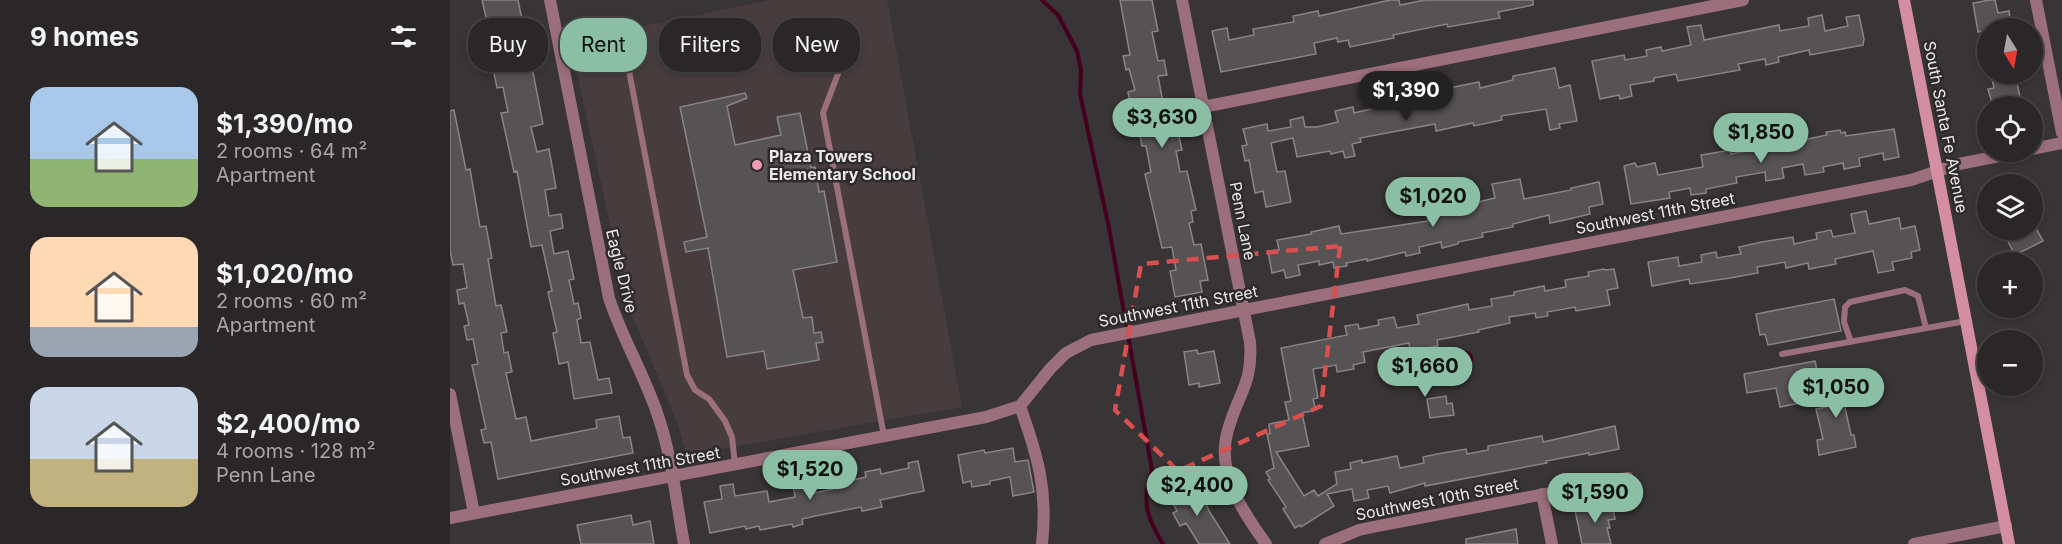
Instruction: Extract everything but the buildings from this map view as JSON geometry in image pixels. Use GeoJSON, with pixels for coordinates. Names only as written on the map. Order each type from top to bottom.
{"type":"FeatureCollection","features":[{"type":"Feature","properties":{"kind":"main road","name":"South Santa Fe Avenue"},"geometry":{"type":"LineString","coordinates":[[1904,0],[2009,544]]}},
{"type":"Feature","properties":{"kind":"street","name":"Eagle Drive"},"geometry":{"type":"LineString","coordinates":[[549,0],[560,53]]}},
{"type":"Feature","properties":{"kind":"street","name":"Penn Lane"},"geometry":{"type":"LineString","coordinates":[[1182,0],[1250,342],[1250,373],[1228,430],[1226,457],[1228,475],[1237,499],[1266,544]]}},
{"type":"Feature","properties":{"kind":"street"},"geometry":{"type":"LineString","coordinates":[[1203,106],[1743,0]]}},
{"type":"Feature","properties":{"kind":"street"},"geometry":{"type":"LineString","coordinates":[[2036,0],[2062,133]]}},
{"type":"Feature","properties":{"kind":"street","name":"Eagle Drive"},"geometry":{"type":"LineString","coordinates":[[564,72],[609,298],[658,416],[684,544]]}},
{"type":"Feature","properties":{"kind":"street"},"geometry":{"type":"LineString","coordinates":[[2043,147],[2062,143]]}},
{"type":"Feature","properties":{"kind":"street","name":"Southwest 11th Street"},"geometry":{"type":"LineString","coordinates":[[450,518],[986,417],[1020,406],[1066,353],[1091,340],[1911,180],[1977,160]]}},
{"type":"Feature","properties":{"kind":"street"},"geometry":{"type":"LineString","coordinates":[[450,394],[474,513]]}},
{"type":"Feature","properties":{"kind":"street"},"geometry":{"type":"LineString","coordinates":[[1020,406],[1043,482],[1045,502],[1042,544]]}},
{"type":"Feature","properties":{"kind":"street","name":"Southwest 10th Street"},"geometry":{"type":"LineString","coordinates":[[1325,544],[1359,530],[1628,477]]}},
{"type":"Feature","properties":{"kind":"street"},"geometry":{"type":"LineString","coordinates":[[1542,494],[1552,544]]}},
{"type":"Feature","properties":{"kind":"street"},"geometry":{"type":"LineString","coordinates":[[1914,544],[2006,526]]}},
{"type":"Feature","properties":{"kind":"lane"},"geometry":{"type":"LineString","coordinates":[[629,72],[687,375],[695,390],[709,399],[725,422],[732,437],[735,465]]}},
{"type":"Feature","properties":{"kind":"lane"},"geometry":{"type":"LineString","coordinates":[[839,72],[823,113],[884,436]]}},
{"type":"Feature","properties":{"kind":"lane"},"geometry":{"type":"LineString","coordinates":[[1851,342],[1844,322],[1845,307],[1850,302],[1905,290],[1918,296],[1926,328]]}},
{"type":"Feature","properties":{"kind":"lane"},"geometry":{"type":"LineString","coordinates":[[1782,354],[1967,320]]}},
{"type":"Feature","properties":{"kind":"highlighted area"},"geometry":{"type":"Polygon","coordinates":[[[1340,246],[1321,406],[1178,471],[1115,410],[1141,264],[1340,246]]]}},
{"type":"Feature","properties":{"kind":"shaded area","name":"Plaza Towers Elementary School"},"geometry":{"type":"Polygon","coordinates":[[[770,0],[887,0],[962,407],[686,455],[678,424],[632,315],[624,289],[577,72],[647,72],[647,25],[659,23],[659,72],[761,72],[761,18],[682,18],[770,0]]]}},
{"type":"Feature","properties":{"kind":"shaded area"},"geometry":{"type":"Polygon","coordinates":[[[1464,350],[1470,353],[1473,359],[1470,365],[1464,368],[1458,365],[1455,359],[1458,353],[1464,350]]]}},
{"type":"Feature","properties":{"kind":"waterway"},"geometry":{"type":"LineString","coordinates":[[1042,0],[1058,15],[1077,51],[1081,70],[1080,94],[1109,228],[1152,470],[1147,491],[1147,509],[1163,544]]}},
{"type":"Feature","properties":{"kind":"place","name":"Plaza Towers Elementary School"},"geometry":{"type":"Point","coordinates":[757,165]}}]}
